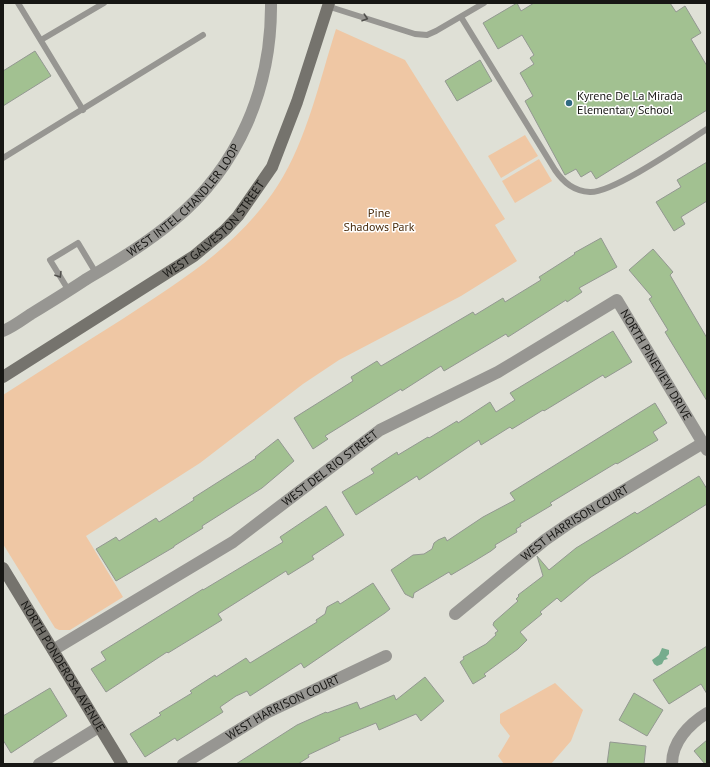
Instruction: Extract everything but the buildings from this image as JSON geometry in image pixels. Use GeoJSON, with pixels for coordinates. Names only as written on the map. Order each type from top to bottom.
{"type":"FeatureCollection","features":[{"type":"Feature","properties":{"kind":"street","name":"WEST INTEL CHANDLER LOOP"},"geometry":{"type":"LineString","coordinates":[[3,331],[69,291],[173,222],[200,197],[225,164],[251,117],[264,78],[270,41],[271,3]]}},
{"type":"Feature","properties":{"kind":"street","name":"WEST GALVESTON STREET"},"geometry":{"type":"LineString","coordinates":[[3,377],[194,256],[225,230],[238,216],[272,167],[297,102],[328,4]]}},
{"type":"Feature","properties":{"kind":"street","name":"NORTH PINEVIEW DRIVE"},"geometry":{"type":"LineString","coordinates":[[617,300],[705,447]]}},
{"type":"Feature","properties":{"kind":"street","name":"WEST DEL RIO STREET"},"geometry":{"type":"LineString","coordinates":[[53,650],[233,542],[380,430],[498,372],[617,300]]}},
{"type":"Feature","properties":{"kind":"street","name":"WEST HARRISON COURT"},"geometry":{"type":"LineString","coordinates":[[455,614],[561,529],[705,447]]}},
{"type":"Feature","properties":{"kind":"street","name":"NORTH PONDEROSA AVENUE"},"geometry":{"type":"LineString","coordinates":[[3,568],[122,764]]}},
{"type":"Feature","properties":{"kind":"street","name":"WEST HARRISON COURT"},"geometry":{"type":"LineString","coordinates":[[183,764],[268,712],[386,656]]}},
{"type":"Feature","properties":{"kind":"street"},"geometry":{"type":"LineString","coordinates":[[672,764],[672,756],[680,737],[698,719],[707,714]]}},
{"type":"Feature","properties":{"kind":"street"},"geometry":{"type":"LineString","coordinates":[[38,764],[99,727]]}},
{"type":"Feature","properties":{"kind":"lane"},"geometry":{"type":"LineString","coordinates":[[18,3],[83,110]]}},
{"type":"Feature","properties":{"kind":"lane"},"geometry":{"type":"LineString","coordinates":[[41,40],[104,3]]}},
{"type":"Feature","properties":{"kind":"lane"},"geometry":{"type":"LineString","coordinates":[[328,4],[415,34],[427,35],[484,3]]}},
{"type":"Feature","properties":{"kind":"lane"},"geometry":{"type":"LineString","coordinates":[[461,17],[555,170],[563,182],[570,186],[591,192],[605,189],[638,171],[707,129]]}},
{"type":"Feature","properties":{"kind":"lane"},"geometry":{"type":"LineString","coordinates":[[3,158],[203,35]]}},
{"type":"Feature","properties":{"kind":"lane"},"geometry":{"type":"LineString","coordinates":[[69,291],[50,260],[78,243],[96,273]]}},
{"type":"Feature","properties":{"kind":"green space","name":"Pine Shadows Park"},"geometry":{"type":"Polygon","coordinates":[[[336,29],[405,60],[505,219],[495,225],[517,261],[461,296],[339,360],[303,384],[200,463],[86,536],[123,597],[70,630],[59,630],[55,628],[3,544],[3,395],[165,291],[207,261],[245,226],[262,207],[278,185],[297,149],[312,109],[336,29]]]}},
{"type":"Feature","properties":{"kind":"green space"},"geometry":{"type":"Polygon","coordinates":[[[525,135],[538,156],[501,178],[488,156],[525,135]]]}},
{"type":"Feature","properties":{"kind":"green space"},"geometry":{"type":"Polygon","coordinates":[[[539,159],[552,181],[515,203],[502,181],[539,159]]]}},
{"type":"Feature","properties":{"kind":"green space"},"geometry":{"type":"Polygon","coordinates":[[[555,683],[583,710],[571,741],[551,764],[504,764],[498,756],[510,736],[500,723],[500,714],[555,683]]]}},
{"type":"Feature","properties":{"kind":"shaded area"},"geometry":{"type":"Polygon","coordinates":[[[662,648],[669,650],[669,654],[666,657],[668,659],[664,660],[662,664],[657,666],[652,660],[659,655],[662,648]]]}},
{"type":"Feature","properties":{"kind":"place","name":"Kyrene De La Mirada Elementary School"},"geometry":{"type":"Point","coordinates":[569,103]}}]}
